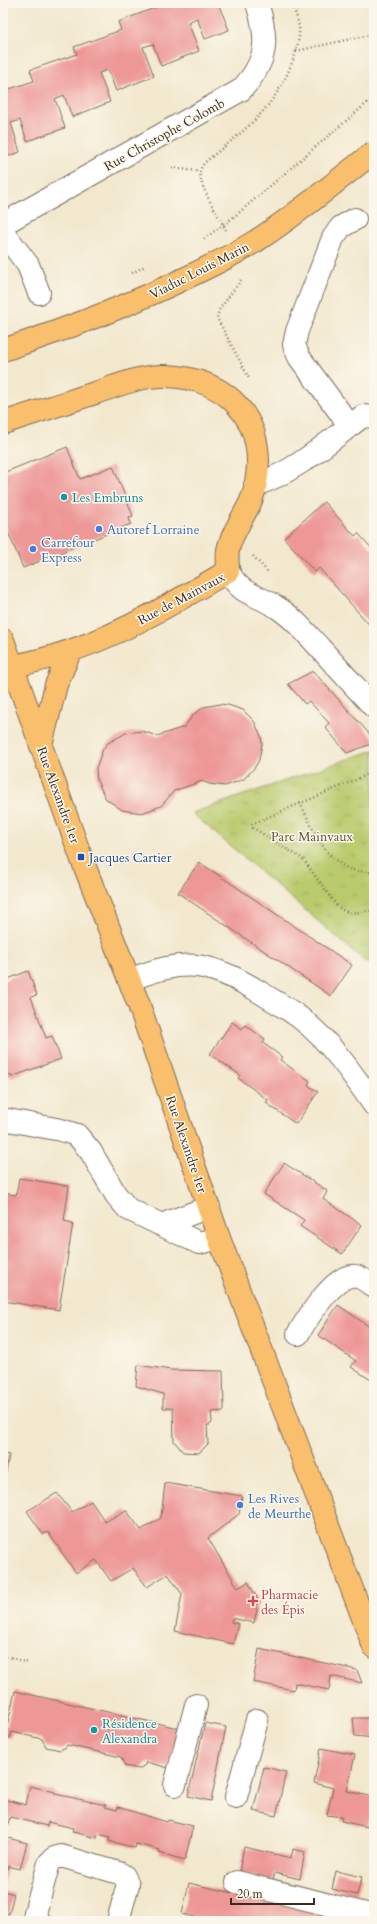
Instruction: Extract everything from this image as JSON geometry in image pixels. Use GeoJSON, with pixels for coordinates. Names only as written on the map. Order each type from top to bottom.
{"type":"FeatureCollection","features":[{"type":"Feature","properties":{"kind":"main road","name":"Viaduc Louis Marin"},"geometry":{"type":"LineString","coordinates":[[3,350],[68,329],[145,298],[215,264],[254,242],[290,218],[374,152]]}},
{"type":"Feature","properties":{"kind":"main road"},"geometry":{"type":"LineString","coordinates":[[3,423],[112,387],[164,376],[192,379],[222,391],[239,407],[248,419],[255,434],[258,464],[250,502],[228,550],[228,571]]}},
{"type":"Feature","properties":{"kind":"main road","name":"Rue de Mainvaux"},"geometry":{"type":"LineString","coordinates":[[13,666],[45,660],[70,652],[114,634],[152,615],[228,571]]}},
{"type":"Feature","properties":{"kind":"main road","name":"Rue Alexandre 1er"},"geometry":{"type":"LineString","coordinates":[[3,640],[80,856],[129,980],[219,1238],[374,1647]]}},
{"type":"Feature","properties":{"kind":"main road"},"geometry":{"type":"LineString","coordinates":[[41,745],[56,685],[70,652]]}},
{"type":"Feature","properties":{"kind":"street","name":"Rue Christophe Colomb"},"geometry":{"type":"LineString","coordinates":[[3,224],[242,90],[258,69],[265,45],[265,32],[257,3]]}},
{"type":"Feature","properties":{"kind":"street"},"geometry":{"type":"LineString","coordinates":[[350,426],[299,357],[294,345],[333,238],[341,227],[355,219]]}},
{"type":"Feature","properties":{"kind":"street"},"geometry":{"type":"LineString","coordinates":[[3,232],[28,265],[39,293]]}},
{"type":"Feature","properties":{"kind":"street"},"geometry":{"type":"LineString","coordinates":[[255,484],[270,480],[288,471],[363,416],[374,417]]}},
{"type":"Feature","properties":{"kind":"street","name":"Rue de Mainvaux"},"geometry":{"type":"LineString","coordinates":[[228,571],[233,581],[242,591],[271,603],[284,611],[305,631],[374,707]]}},
{"type":"Feature","properties":{"kind":"street"},"geometry":{"type":"LineString","coordinates":[[129,980],[155,970],[184,966],[202,967],[222,972],[246,984],[299,1017],[318,1034],[348,1068],[374,1105]]}},
{"type":"Feature","properties":{"kind":"street"},"geometry":{"type":"LineString","coordinates":[[3,1119],[49,1127],[77,1135],[91,1152],[116,1195],[128,1209],[200,1243],[219,1238]]}},
{"type":"Feature","properties":{"kind":"street"},"geometry":{"type":"LineString","coordinates":[[161,1225],[209,1207]]}},
{"type":"Feature","properties":{"kind":"street"},"geometry":{"type":"LineString","coordinates":[[298,1334],[314,1307],[344,1278],[355,1276],[374,1287]]}},
{"type":"Feature","properties":{"kind":"street"},"geometry":{"type":"LineString","coordinates":[[175,1785],[196,1705]]}},
{"type":"Feature","properties":{"kind":"street"},"geometry":{"type":"LineString","coordinates":[[236,1797],[257,1720]]}},
{"type":"Feature","properties":{"kind":"street"},"geometry":{"type":"LineString","coordinates":[[39,1921],[35,1913],[49,1863],[54,1858],[61,1856],[119,1873],[124,1876],[128,1884],[118,1921]]}},
{"type":"Feature","properties":{"kind":"street"},"geometry":{"type":"LineString","coordinates":[[237,1882],[374,1916]]}},
{"type":"Feature","properties":{"kind":"path"},"geometry":{"type":"LineString","coordinates":[[296,51],[374,34]]}},
{"type":"Feature","properties":{"kind":"path"},"geometry":{"type":"LineString","coordinates":[[198,243],[235,216],[374,97]]}},
{"type":"Feature","properties":{"kind":"path"},"geometry":{"type":"LineString","coordinates":[[172,168],[200,171]]}},
{"type":"Feature","properties":{"kind":"path"},"geometry":{"type":"LineString","coordinates":[[127,274],[148,265]]}},
{"type":"Feature","properties":{"kind":"path"},"geometry":{"type":"LineString","coordinates":[[374,776],[373,772],[255,821],[252,824],[253,828],[303,859],[332,900],[342,911],[352,914],[374,911]]}},
{"type":"Feature","properties":{"kind":"path"},"geometry":{"type":"LineString","coordinates":[[300,803],[329,855],[344,866],[359,872],[374,873]]}},
{"type":"Feature","properties":{"kind":"path"},"geometry":{"type":"LineString","coordinates":[[3,1655],[28,1663]]}},
{"type":"Feature","properties":{"kind":"green space","name":"Parc Mainvaux"},"geometry":{"type":"Polygon","coordinates":[[[374,750],[374,958],[368,964],[192,813],[374,750]]]}},
{"type":"Feature","properties":{"kind":"building"},"geometry":{"type":"Polygon","coordinates":[[[164,3],[218,3],[229,30],[205,39],[197,18],[188,22],[199,51],[161,66],[153,44],[143,47],[154,76],[116,91],[108,70],[99,73],[110,102],[72,117],[64,95],[55,99],[65,128],[27,141],[20,120],[11,123],[20,152],[6,157],[3,148],[3,91],[34,81],[30,70],[77,54],[74,47],[121,30],[118,22],[165,4],[164,3]]]}},
{"type":"Feature","properties":{"kind":"building","name":"Les Embruns"},"geometry":{"type":"Polygon","coordinates":[[[67,447],[80,479],[113,466],[133,516],[129,517],[131,524],[23,568],[3,520],[3,473],[67,447]]]}},
{"type":"Feature","properties":{"kind":"building"},"geometry":{"type":"Polygon","coordinates":[[[324,502],[355,536],[358,533],[374,551],[374,630],[319,568],[315,572],[284,538],[324,502]]]}},
{"type":"Feature","properties":{"kind":"building"},"geometry":{"type":"Polygon","coordinates":[[[313,671],[374,739],[374,743],[347,753],[325,727],[329,723],[309,701],[305,704],[288,684],[313,671]]]}},
{"type":"Feature","properties":{"kind":"building"},"geometry":{"type":"Polygon","coordinates":[[[220,704],[243,710],[254,721],[261,736],[262,744],[259,760],[244,779],[225,786],[209,784],[202,781],[174,791],[161,806],[142,813],[122,810],[106,799],[97,781],[96,768],[103,749],[108,743],[126,733],[142,731],[157,736],[184,727],[194,714],[204,707],[220,704]]]}},
{"type":"Feature","properties":{"kind":"building"},"geometry":{"type":"Polygon","coordinates":[[[199,862],[352,965],[331,996],[178,893],[199,862]]]}},
{"type":"Feature","properties":{"kind":"building"},"geometry":{"type":"Polygon","coordinates":[[[28,971],[37,995],[31,997],[46,1038],[52,1036],[61,1059],[11,1077],[10,1075],[3,1077],[3,981],[28,971]]]}},
{"type":"Feature","properties":{"kind":"building"},"geometry":{"type":"Polygon","coordinates":[[[232,1022],[242,1029],[245,1025],[265,1039],[263,1043],[282,1057],[280,1060],[310,1081],[308,1085],[318,1092],[296,1124],[266,1103],[268,1100],[238,1078],[240,1075],[210,1054],[232,1022]]]}},
{"type":"Feature","properties":{"kind":"building"},"geometry":{"type":"Polygon","coordinates":[[[284,1163],[326,1190],[327,1192],[323,1199],[362,1225],[342,1254],[300,1226],[304,1220],[264,1194],[284,1163]]]}},
{"type":"Feature","properties":{"kind":"building"},"geometry":{"type":"Polygon","coordinates":[[[19,1178],[69,1186],[64,1221],[73,1223],[59,1310],[3,1301],[3,1193],[16,1195],[19,1178]]]}},
{"type":"Feature","properties":{"kind":"building"},"geometry":{"type":"Polygon","coordinates":[[[338,1305],[374,1330],[374,1382],[351,1367],[356,1361],[318,1335],[338,1305]]]}},
{"type":"Feature","properties":{"kind":"building"},"geometry":{"type":"Polygon","coordinates":[[[138,1365],[171,1370],[223,1371],[224,1411],[211,1412],[212,1422],[210,1425],[207,1425],[208,1444],[199,1453],[183,1452],[174,1441],[173,1408],[163,1408],[163,1394],[136,1386],[138,1365]]]}},
{"type":"Feature","properties":{"kind":"building"},"geometry":{"type":"Polygon","coordinates":[[[3,1454],[9,1455],[5,1477],[3,1477],[3,1454]]]}},
{"type":"Feature","properties":{"kind":"building"},"geometry":{"type":"Polygon","coordinates":[[[165,1483],[242,1496],[239,1514],[208,1538],[238,1588],[248,1582],[260,1603],[255,1606],[257,1610],[254,1623],[232,1618],[231,1622],[238,1624],[233,1644],[175,1631],[182,1594],[168,1574],[147,1587],[133,1568],[111,1581],[96,1560],[76,1573],[48,1532],[43,1534],[27,1511],[57,1493],[72,1512],[91,1501],[105,1522],[126,1510],[141,1530],[161,1518],[165,1483]]]}},
{"type":"Feature","properties":{"kind":"building"},"geometry":{"type":"Polygon","coordinates":[[[259,1649],[357,1670],[362,1683],[331,1676],[329,1690],[295,1683],[294,1690],[253,1682],[259,1649]]]}},
{"type":"Feature","properties":{"kind":"building","name":"Résidence Alexandra"},"geometry":{"type":"Polygon","coordinates":[[[15,1691],[178,1728],[169,1768],[146,1762],[145,1765],[139,1769],[125,1766],[121,1757],[67,1745],[60,1750],[46,1747],[42,1739],[12,1732],[10,1738],[3,1736],[3,1725],[7,1726],[15,1691]]]}},
{"type":"Feature","properties":{"kind":"building"},"geometry":{"type":"Polygon","coordinates":[[[353,1718],[374,1718],[374,1738],[355,1736],[353,1718]]]}},
{"type":"Feature","properties":{"kind":"building"},"geometry":{"type":"Polygon","coordinates":[[[205,1723],[226,1727],[211,1801],[188,1796],[205,1723]]]}},
{"type":"Feature","properties":{"kind":"building"},"geometry":{"type":"Polygon","coordinates":[[[321,1748],[355,1755],[347,1791],[374,1797],[368,1827],[341,1821],[342,1817],[327,1815],[333,1788],[314,1783],[321,1748]]]}},
{"type":"Feature","properties":{"kind":"building"},"geometry":{"type":"Polygon","coordinates":[[[264,1767],[286,1772],[276,1816],[253,1811],[264,1767]]]}},
{"type":"Feature","properties":{"kind":"building"},"geometry":{"type":"Polygon","coordinates":[[[30,1786],[55,1792],[55,1794],[106,1805],[105,1807],[117,1810],[118,1807],[167,1822],[168,1820],[193,1826],[185,1860],[159,1853],[160,1850],[136,1844],[135,1848],[109,1841],[110,1837],[98,1834],[97,1838],[72,1832],[73,1828],[48,1822],[47,1826],[10,1817],[4,1837],[27,1843],[20,1869],[8,1866],[3,1885],[3,1799],[26,1805],[30,1786]]]}},
{"type":"Feature","properties":{"kind":"building"},"geometry":{"type":"Polygon","coordinates":[[[244,1847],[291,1858],[293,1849],[305,1852],[300,1879],[275,1873],[273,1880],[239,1872],[244,1847]]]}},
{"type":"Feature","properties":{"kind":"building"},"geometry":{"type":"Polygon","coordinates":[[[336,1871],[362,1877],[357,1895],[332,1889],[336,1871]]]}},
{"type":"Feature","properties":{"kind":"building"},"geometry":{"type":"Polygon","coordinates":[[[189,1883],[352,1920],[211,1921],[182,1914],[189,1883]]]}},
{"type":"Feature","properties":{"kind":"building"},"geometry":{"type":"Polygon","coordinates":[[[3,1891],[14,1894],[9,1914],[3,1912],[3,1891]]]}},
{"type":"Feature","properties":{"kind":"place","name":"Les Embruns"},"geometry":{"type":"Point","coordinates":[64,497]}},
{"type":"Feature","properties":{"kind":"place","name":"Autoref Lorraine"},"geometry":{"type":"Point","coordinates":[99,529]}},
{"type":"Feature","properties":{"kind":"place","name":"Carrefour Express"},"geometry":{"type":"Point","coordinates":[33,549]}},
{"type":"Feature","properties":{"kind":"place","name":"Jacques Cartier"},"geometry":{"type":"Point","coordinates":[81,857]}},
{"type":"Feature","properties":{"kind":"place","name":"Les Rives de Meurthe"},"geometry":{"type":"Point","coordinates":[240,1505]}},
{"type":"Feature","properties":{"kind":"place","name":"Pharmacie des Épis"},"geometry":{"type":"Point","coordinates":[253,1601]}},
{"type":"Feature","properties":{"kind":"place","name":"Résidence Alexandra"},"geometry":{"type":"Point","coordinates":[94,1730]}}]}
